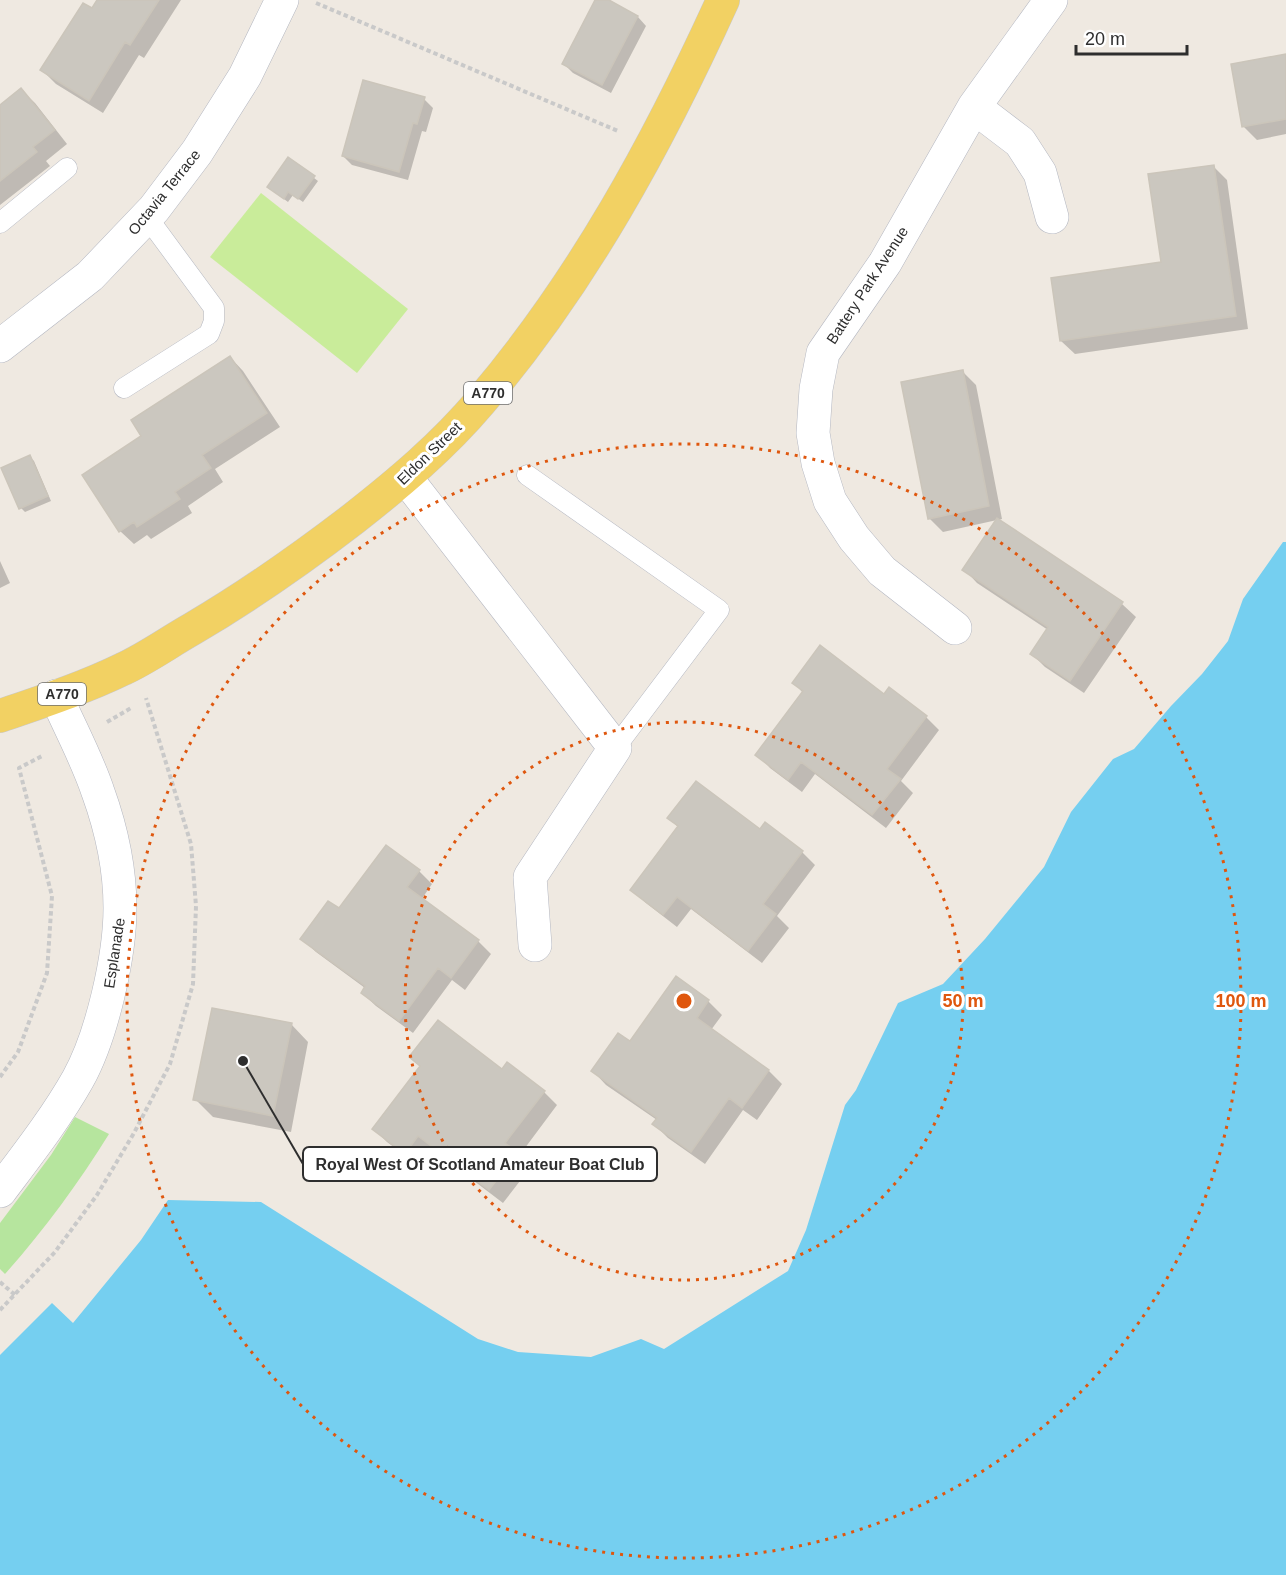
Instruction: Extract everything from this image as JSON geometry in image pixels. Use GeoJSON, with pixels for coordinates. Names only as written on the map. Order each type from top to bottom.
{"type":"FeatureCollection","features":[{"type":"Feature","properties":{"kind":"main road","name":"Eldon Street"},"geometry":{"type":"LineString","coordinates":[[0,716],[124,669],[222,612],[274,578],[406,478],[425,461],[480,403],[532,338],[581,267],[652,146],[691,71],[723,0]]}},
{"type":"Feature","properties":{"kind":"street","name":"Octavia Terrace"},"geometry":{"type":"LineString","coordinates":[[0,346],[90,276],[147,217],[197,152],[245,76],[282,0]]}},
{"type":"Feature","properties":{"kind":"street","name":"Battery Park Avenue"},"geometry":{"type":"LineString","coordinates":[[955,628],[882,571],[854,538],[831,501],[818,464],[813,433],[816,389],[823,353],[885,263],[974,107],[1052,0]]}},
{"type":"Feature","properties":{"kind":"street"},"geometry":{"type":"LineString","coordinates":[[974,107],[1020,142],[1041,173],[1052,217]]}},
{"type":"Feature","properties":{"kind":"street"},"geometry":{"type":"LineString","coordinates":[[406,478],[615,748],[530,877],[535,945]]}},
{"type":"Feature","properties":{"kind":"street","name":"Esplanade"},"geometry":{"type":"LineString","coordinates":[[0,1191],[79,1078],[102,1021],[115,959],[120,908],[114,849],[98,791],[56,696]]}},
{"type":"Feature","properties":{"kind":"lane"},"geometry":{"type":"LineString","coordinates":[[0,223],[67,168]]}},
{"type":"Feature","properties":{"kind":"lane"},"geometry":{"type":"LineString","coordinates":[[124,388],[209,334],[214,321],[214,308],[147,217]]}},
{"type":"Feature","properties":{"kind":"lane"},"geometry":{"type":"LineString","coordinates":[[527,475],[719,610],[615,748]]}},
{"type":"Feature","properties":{"kind":"path"},"geometry":{"type":"LineString","coordinates":[[310,0],[601,124]]}},
{"type":"Feature","properties":{"kind":"path"},"geometry":{"type":"LineString","coordinates":[[0,1077],[18,1052],[48,973],[52,896],[19,768],[75,740],[146,699]]}},
{"type":"Feature","properties":{"kind":"path"},"geometry":{"type":"LineString","coordinates":[[0,1282],[15,1295]]}},
{"type":"Feature","properties":{"kind":"green space"},"geometry":{"type":"Polygon","coordinates":[[[261,193],[408,309],[357,373],[210,257],[261,193]]]}},
{"type":"Feature","properties":{"kind":"green space"},"geometry":{"type":"Polygon","coordinates":[[[75,1117],[109,1134],[60,1206],[5,1274],[0,1269],[0,1223],[51,1155],[75,1117]]]}},
{"type":"Feature","properties":{"kind":"water"},"geometry":{"type":"Polygon","coordinates":[[[1283,542],[1286,542],[1286,1575],[0,1575],[0,1355],[52,1303],[73,1323],[141,1240],[168,1200],[261,1202],[478,1339],[518,1352],[591,1357],[641,1339],[664,1349],[788,1271],[806,1230],[845,1105],[856,1090],[898,1003],[943,984],[985,939],[1044,867],[1071,812],[1113,759],[1134,749],[1202,674],[1228,641],[1243,599],[1283,542]]]}},
{"type":"Feature","properties":{"kind":"building"},"geometry":{"type":"Polygon","coordinates":[[[97,0],[159,0],[130,45],[125,42],[89,101],[40,70],[83,3],[92,8],[97,0]]]}},
{"type":"Feature","properties":{"kind":"building"},"geometry":{"type":"Polygon","coordinates":[[[595,0],[609,0],[638,16],[602,85],[562,64],[595,0]]]}},
{"type":"Feature","properties":{"kind":"building"},"geometry":{"type":"Polygon","coordinates":[[[1286,54],[1286,119],[1242,127],[1231,64],[1286,54]]]}},
{"type":"Feature","properties":{"kind":"building"},"geometry":{"type":"Polygon","coordinates":[[[363,80],[425,97],[417,124],[413,123],[399,172],[342,156],[363,80]]]}},
{"type":"Feature","properties":{"kind":"building"},"geometry":{"type":"Polygon","coordinates":[[[21,88],[55,130],[33,147],[37,152],[0,181],[0,105],[21,88]]]}},
{"type":"Feature","properties":{"kind":"building"},"geometry":{"type":"Polygon","coordinates":[[[288,157],[315,176],[298,199],[288,192],[284,199],[267,187],[288,157]]]}},
{"type":"Feature","properties":{"kind":"building"},"geometry":{"type":"Polygon","coordinates":[[[1214,165],[1236,316],[1060,341],[1051,278],[1161,262],[1148,174],[1214,165]]]}},
{"type":"Feature","properties":{"kind":"building"},"geometry":{"type":"Polygon","coordinates":[[[230,356],[267,413],[202,455],[211,468],[175,492],[180,499],[137,527],[134,522],[119,532],[82,475],[141,436],[131,420],[230,356]]]}},
{"type":"Feature","properties":{"kind":"building"},"geometry":{"type":"Polygon","coordinates":[[[963,370],[989,506],[928,519],[901,382],[963,370]]]}},
{"type":"Feature","properties":{"kind":"building"},"geometry":{"type":"Polygon","coordinates":[[[30,455],[48,496],[19,509],[1,468],[30,455]]]}},
{"type":"Feature","properties":{"kind":"building"},"geometry":{"type":"Polygon","coordinates":[[[997,518],[1123,602],[1070,681],[1030,654],[1048,627],[962,570],[997,518]]]}},
{"type":"Feature","properties":{"kind":"building"},"geometry":{"type":"Polygon","coordinates":[[[820,645],[884,694],[889,687],[927,716],[887,769],[901,779],[872,815],[801,762],[788,780],[755,755],[803,691],[792,683],[820,645]]]}},
{"type":"Feature","properties":{"kind":"building"},"geometry":{"type":"Polygon","coordinates":[[[696,781],[760,829],[765,822],[803,851],[763,904],[776,914],[748,951],[677,897],[663,915],[630,890],[678,826],[667,818],[696,781]]]}},
{"type":"Feature","properties":{"kind":"building"},"geometry":{"type":"Polygon","coordinates":[[[386,845],[420,870],[407,887],[479,940],[451,978],[438,968],[399,1021],[361,993],[365,986],[300,939],[328,901],[339,908],[386,845]]]}},
{"type":"Feature","properties":{"kind":"building"},"geometry":{"type":"Polygon","coordinates":[[[676,976],[709,1000],[697,1018],[769,1070],[742,1108],[729,1098],[691,1152],[652,1124],[657,1118],[591,1071],[618,1033],[630,1041],[676,976]]]}},
{"type":"Feature","properties":{"kind":"building"},"geometry":{"type":"Polygon","coordinates":[[[212,1008],[292,1023],[273,1116],[193,1100],[212,1008]]]}},
{"type":"Feature","properties":{"kind":"building"},"geometry":{"type":"Polygon","coordinates":[[[438,1020],[502,1069],[507,1062],[545,1091],[505,1143],[518,1153],[489,1190],[418,1136],[405,1154],[372,1129],[420,1066],[409,1057],[438,1020]]]}},
{"type":"Feature","properties":{"kind":"place","name":"Royal West Of Scotland Amateur Boat Club"},"geometry":{"type":"Point","coordinates":[243,1061]}}]}
